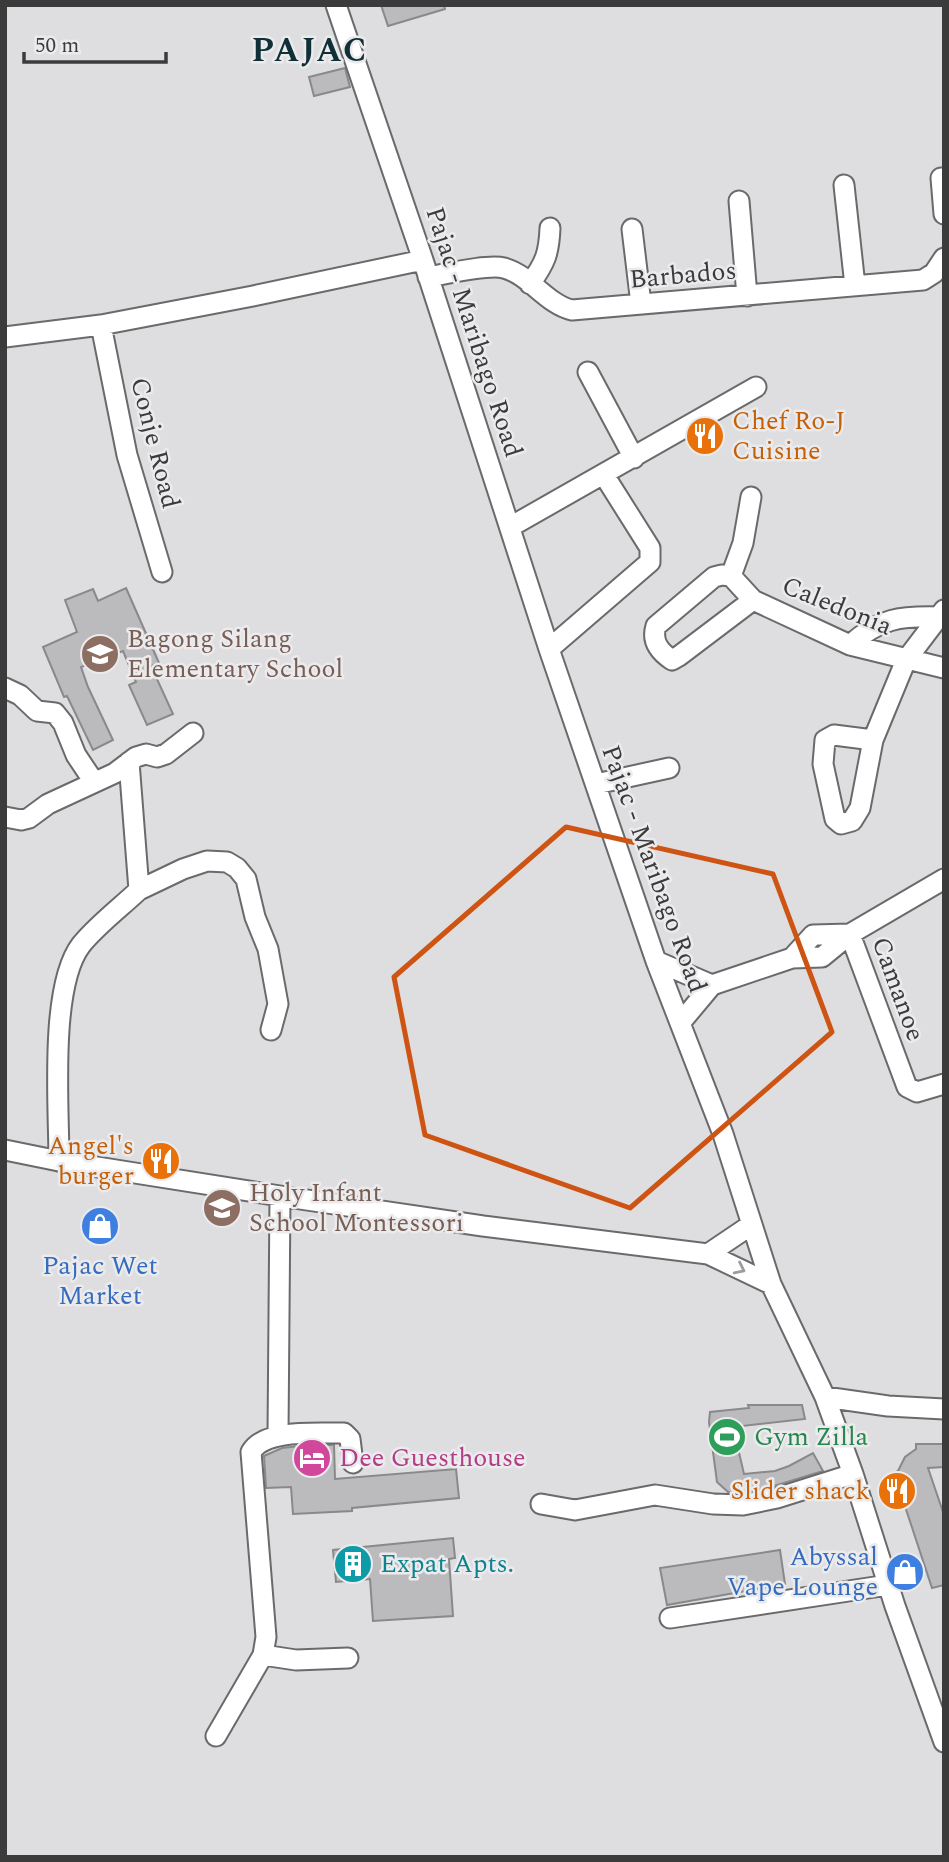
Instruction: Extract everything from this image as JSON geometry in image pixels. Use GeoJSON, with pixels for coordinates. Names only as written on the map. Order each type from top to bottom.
{"type":"FeatureCollection","features":[{"type":"Feature","properties":{"kind":"street","name":"Pajac - Maribago Road"},"geometry":{"type":"LineString","coordinates":[[336,5],[426,268],[549,649],[656,961],[723,1134],[771,1284],[825,1397],[944,1742]]}},
{"type":"Feature","properties":{"kind":"street"},"geometry":{"type":"LineString","coordinates":[[941,178],[944,214]]}},
{"type":"Feature","properties":{"kind":"street"},"geometry":{"type":"LineString","coordinates":[[844,185],[855,285]]}},
{"type":"Feature","properties":{"kind":"street"},"geometry":{"type":"LineString","coordinates":[[739,201],[747,296]]}},
{"type":"Feature","properties":{"kind":"street"},"geometry":{"type":"LineString","coordinates":[[530,284],[544,264],[549,249],[550,228]]}},
{"type":"Feature","properties":{"kind":"street"},"geometry":{"type":"LineString","coordinates":[[632,229],[641,304]]}},
{"type":"Feature","properties":{"kind":"street","name":"Barbados"},"geometry":{"type":"LineString","coordinates":[[5,337],[101,325],[253,296],[426,268],[501,267],[562,308],[572,310],[923,279],[934,274],[944,258]]}},
{"type":"Feature","properties":{"kind":"street","name":"Conje Road"},"geometry":{"type":"LineString","coordinates":[[101,325],[127,455],[162,572]]}},
{"type":"Feature","properties":{"kind":"street"},"geometry":{"type":"LineString","coordinates":[[588,372],[634,458]]}},
{"type":"Feature","properties":{"kind":"street"},"geometry":{"type":"LineString","coordinates":[[510,527],[756,387]]}},
{"type":"Feature","properties":{"kind":"street"},"geometry":{"type":"LineString","coordinates":[[549,649],[650,562],[650,548],[604,475]]}},
{"type":"Feature","properties":{"kind":"street"},"geometry":{"type":"LineString","coordinates":[[731,576],[743,543],[751,497]]}},
{"type":"Feature","properties":{"kind":"street"},"geometry":{"type":"LineString","coordinates":[[731,576],[753,600],[679,656],[672,660],[661,653],[656,642],[656,626],[714,577],[731,576]]}},
{"type":"Feature","properties":{"kind":"street","name":"Caledonia"},"geometry":{"type":"LineString","coordinates":[[753,600],[850,645],[944,668]]}},
{"type":"Feature","properties":{"kind":"street"},"geometry":{"type":"LineString","coordinates":[[850,645],[868,628],[904,616],[941,614]]}},
{"type":"Feature","properties":{"kind":"street"},"geometry":{"type":"LineString","coordinates":[[873,740],[906,660],[941,614]]}},
{"type":"Feature","properties":{"kind":"street"},"geometry":{"type":"LineString","coordinates":[[5,688],[20,695],[37,711],[55,713],[63,723],[76,755],[94,782]]}},
{"type":"Feature","properties":{"kind":"street"},"geometry":{"type":"LineString","coordinates":[[5,817],[21,820],[29,818],[48,804],[115,773],[146,754],[157,757],[166,754],[193,733]]}},
{"type":"Feature","properties":{"kind":"street"},"geometry":{"type":"LineString","coordinates":[[129,762],[139,890]]}},
{"type":"Feature","properties":{"kind":"street"},"geometry":{"type":"LineString","coordinates":[[596,785],[669,768]]}},
{"type":"Feature","properties":{"kind":"street"},"geometry":{"type":"LineString","coordinates":[[59,1161],[58,1022],[71,964],[81,946],[139,890],[207,861],[227,862],[237,869],[246,879],[256,918],[268,949],[278,1004],[271,1030]]}},
{"type":"Feature","properties":{"kind":"street","name":"Camanoe"},"geometry":{"type":"LineString","coordinates":[[944,879],[850,934],[907,1087],[917,1092],[944,1084]]}},
{"type":"Feature","properties":{"kind":"street"},"geometry":{"type":"LineString","coordinates":[[681,1022],[712,985],[792,958],[822,957],[850,934]]}},
{"type":"Feature","properties":{"kind":"street"},"geometry":{"type":"LineString","coordinates":[[656,961],[712,985]]}},
{"type":"Feature","properties":{"kind":"street"},"geometry":{"type":"LineString","coordinates":[[5,1150],[280,1196],[483,1226],[708,1254],[771,1284]]}},
{"type":"Feature","properties":{"kind":"street"},"geometry":{"type":"LineString","coordinates":[[278,1435],[280,1196]]}},
{"type":"Feature","properties":{"kind":"street"},"geometry":{"type":"LineString","coordinates":[[708,1254],[751,1225]]}},
{"type":"Feature","properties":{"kind":"street"},"geometry":{"type":"LineString","coordinates":[[825,1397],[888,1406],[944,1409]]}},
{"type":"Feature","properties":{"kind":"street"},"geometry":{"type":"LineString","coordinates":[[216,1736],[262,1655],[266,1637],[251,1452],[256,1444],[278,1435],[344,1433],[350,1438],[353,1463]]}},
{"type":"Feature","properties":{"kind":"street"},"geometry":{"type":"LineString","coordinates":[[541,1504],[575,1510],[656,1495],[713,1504],[743,1505],[778,1498],[853,1474]]}},
{"type":"Feature","properties":{"kind":"street"},"geometry":{"type":"LineString","coordinates":[[670,1618],[888,1585]]}},
{"type":"Feature","properties":{"kind":"street"},"geometry":{"type":"LineString","coordinates":[[262,1655],[296,1660],[348,1658]]}},
{"type":"Feature","properties":{"kind":"highlighted area"},"geometry":{"type":"Polygon","coordinates":[[[566,827],[773,874],[832,1032],[630,1208],[425,1135],[394,977],[566,827]]]}},
{"type":"Feature","properties":{"kind":"building"},"geometry":{"type":"Polygon","coordinates":[[[381,5],[444,5],[445,9],[388,26],[381,5]]]}},
{"type":"Feature","properties":{"kind":"building"},"geometry":{"type":"Polygon","coordinates":[[[345,68],[350,87],[314,96],[309,77],[345,68]]]}},
{"type":"Feature","properties":{"kind":"building"},"geometry":{"type":"Polygon","coordinates":[[[126,588],[159,663],[151,666],[173,714],[147,725],[129,685],[136,682],[123,651],[81,667],[113,740],[93,750],[67,696],[64,697],[43,647],[77,632],[65,600],[93,589],[98,601],[126,588]]]}},
{"type":"Feature","properties":{"kind":"building"},"geometry":{"type":"Polygon","coordinates":[[[748,1405],[802,1405],[805,1419],[733,1427],[744,1474],[775,1471],[813,1453],[823,1471],[774,1486],[742,1493],[728,1492],[717,1482],[710,1412],[749,1408],[748,1405]]]}},
{"type":"Feature","properties":{"kind":"building"},"geometry":{"type":"Polygon","coordinates":[[[916,1444],[944,1444],[944,1467],[928,1468],[944,1515],[944,1585],[932,1588],[894,1473],[898,1471],[905,1457],[916,1449],[916,1444]]]}},
{"type":"Feature","properties":{"kind":"building"},"geometry":{"type":"Polygon","coordinates":[[[334,1445],[335,1479],[456,1469],[459,1498],[352,1508],[352,1511],[293,1514],[291,1487],[266,1488],[264,1456],[282,1448],[334,1445]]]}},
{"type":"Feature","properties":{"kind":"building"},"geometry":{"type":"Polygon","coordinates":[[[453,1538],[455,1558],[449,1559],[453,1616],[373,1621],[370,1579],[336,1582],[333,1550],[453,1538]]]}},
{"type":"Feature","properties":{"kind":"building"},"geometry":{"type":"Polygon","coordinates":[[[780,1550],[785,1584],[667,1605],[660,1568],[780,1550]]]}},
{"type":"Feature","properties":{"kind":"place","name":"Chef Ro-J Cuisine"},"geometry":{"type":"Point","coordinates":[705,436]}},
{"type":"Feature","properties":{"kind":"place","name":"Bagong Silang Elementary School"},"geometry":{"type":"Point","coordinates":[100,654]}},
{"type":"Feature","properties":{"kind":"place","name":"Angel's burger"},"geometry":{"type":"Point","coordinates":[161,1161]}},
{"type":"Feature","properties":{"kind":"place","name":"Holy Infant School Montessori"},"geometry":{"type":"Point","coordinates":[222,1208]}},
{"type":"Feature","properties":{"kind":"place","name":"Pajac Wet Market"},"geometry":{"type":"Point","coordinates":[100,1226]}},
{"type":"Feature","properties":{"kind":"place","name":"Gym Zilla"},"geometry":{"type":"Point","coordinates":[727,1437]}},
{"type":"Feature","properties":{"kind":"place","name":"Dee Guesthouse"},"geometry":{"type":"Point","coordinates":[312,1458]}},
{"type":"Feature","properties":{"kind":"place","name":"Slider shack"},"geometry":{"type":"Point","coordinates":[897,1491]}},
{"type":"Feature","properties":{"kind":"place","name":"Expat Apts."},"geometry":{"type":"Point","coordinates":[353,1564]}},
{"type":"Feature","properties":{"kind":"place","name":"Abyssal Vape Lounge"},"geometry":{"type":"Point","coordinates":[905,1572]}},
{"type":"Feature","properties":{"kind":"district","name":"PAJAC"},"geometry":{"type":"Point","coordinates":[310,51]}}]}
